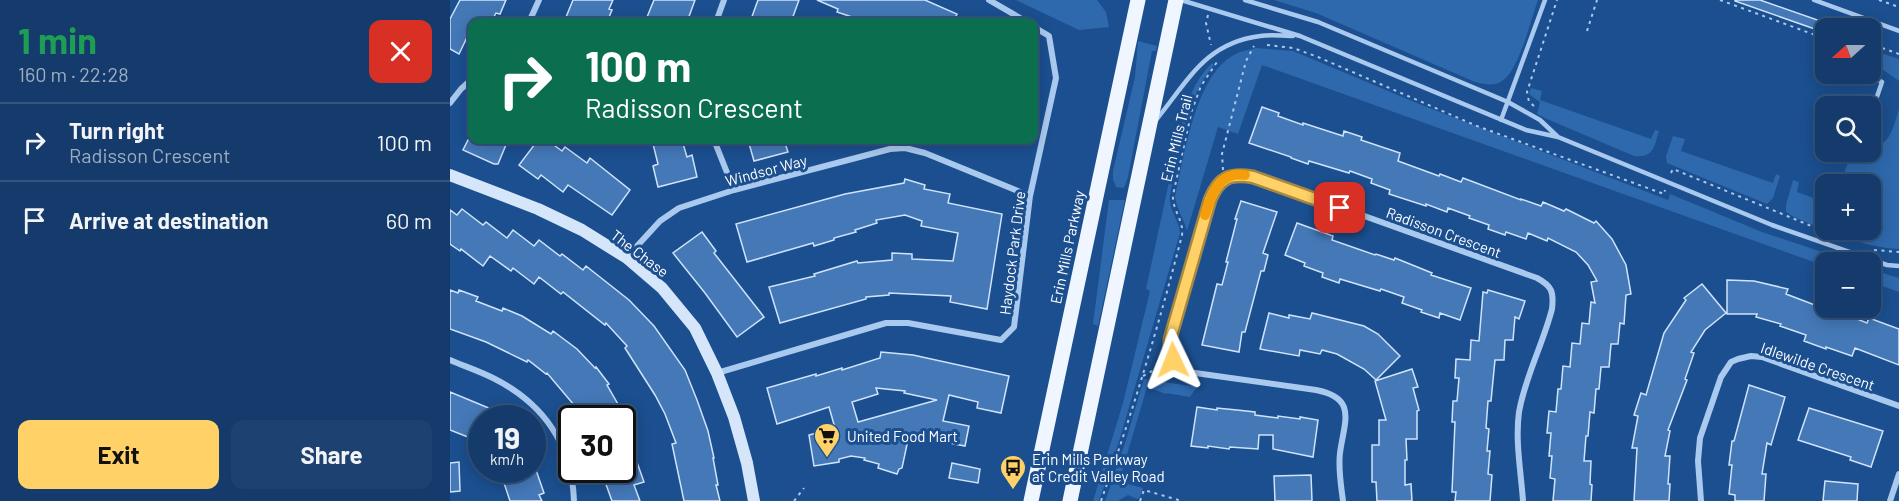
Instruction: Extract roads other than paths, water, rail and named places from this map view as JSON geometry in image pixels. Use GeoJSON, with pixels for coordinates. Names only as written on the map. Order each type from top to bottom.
{"type":"FeatureCollection","features":[{"type":"Feature","properties":{"kind":"main road","name":"Erin Mills Parkway"},"geometry":{"type":"LineString","coordinates":[[1031,501],[1138,0]]}},
{"type":"Feature","properties":{"kind":"main road"},"geometry":{"type":"LineString","coordinates":[[1070,501],[1176,0]]}},
{"type":"Feature","properties":{"kind":"street"},"geometry":{"type":"LineString","coordinates":[[531,18],[539,0]]}},
{"type":"Feature","properties":{"kind":"street"},"geometry":{"type":"LineString","coordinates":[[717,18],[724,0]]}},
{"type":"Feature","properties":{"kind":"street"},"geometry":{"type":"LineString","coordinates":[[989,0],[1020,18]]}},
{"type":"Feature","properties":{"kind":"street","name":"Haydock Park Drive"},"geometry":{"type":"LineString","coordinates":[[717,373],[886,323],[908,323],[1001,340],[1014,327],[1030,195],[1056,78],[1049,36],[1038,29]]}},
{"type":"Feature","properties":{"kind":"street"},"geometry":{"type":"LineString","coordinates":[[450,103],[468,83]]}},
{"type":"Feature","properties":{"kind":"street"},"geometry":{"type":"LineString","coordinates":[[716,144],[734,190]]}},
{"type":"Feature","properties":{"kind":"street","name":"Windsor Way"},"geometry":{"type":"LineString","coordinates":[[627,258],[660,221],[680,208],[734,190],[890,150],[905,148],[925,153],[1030,195]]}},
{"type":"Feature","properties":{"kind":"street","name":"Radisson Crescent"},"geometry":{"type":"LineString","coordinates":[[1343,501],[1340,455],[1346,416],[1339,398],[1316,390],[1188,372],[1173,360],[1170,339],[1210,200],[1215,187],[1224,179],[1238,174],[1253,177],[1547,283],[1553,299],[1552,309],[1524,391],[1520,412],[1518,435],[1523,501]]}},
{"type":"Feature","properties":{"kind":"street","name":"The Chase"},"geometry":{"type":"LineString","coordinates":[[450,175],[538,209],[582,230],[627,258],[662,288],[695,328],[717,373],[734,417],[747,463],[754,501]]}},
{"type":"Feature","properties":{"kind":"street","name":"Idlewilde Crescent"},"geometry":{"type":"LineString","coordinates":[[1701,501],[1698,461],[1700,438],[1721,377],[1731,362],[1738,358],[1762,357],[1899,406]]}},
{"type":"Feature","properties":{"kind":"street"},"geometry":{"type":"LineString","coordinates":[[450,360],[510,387],[528,400],[545,418],[561,441],[569,464],[574,501]]}},
{"type":"Feature","properties":{"kind":"street"},"geometry":{"type":"LineString","coordinates":[[1890,501],[1899,474]]}},
{"type":"Feature","properties":{"kind":"lane"},"geometry":{"type":"LineString","coordinates":[[1181,0],[1300,36],[1501,120],[1526,130],[1558,137],[1772,225],[1887,265],[1899,266]]}},
{"type":"Feature","properties":{"kind":"lane"},"geometry":{"type":"LineString","coordinates":[[1245,0],[1318,21],[1508,102],[1540,120],[1558,137]]}},
{"type":"Feature","properties":{"kind":"lane"},"geometry":{"type":"LineString","coordinates":[[1501,120],[1545,0]]}},
{"type":"Feature","properties":{"kind":"lane"},"geometry":{"type":"LineString","coordinates":[[1814,0],[1899,31]]}},
{"type":"Feature","properties":{"kind":"lane"},"geometry":{"type":"LineString","coordinates":[[1149,130],[1202,62],[1214,52],[1229,44],[1261,36],[1300,36]]}},
{"type":"Feature","properties":{"kind":"lane"},"geometry":{"type":"LineString","coordinates":[[1877,96],[1881,81]]}},
{"type":"Feature","properties":{"kind":"place","name":"United Food Mart"},"geometry":{"type":"Point","coordinates":[827,459]}},
{"type":"Feature","properties":{"kind":"place","name":"Erin Mills Parkway at Credit Valley Road"},"geometry":{"type":"Point","coordinates":[1013,491]}}]}
